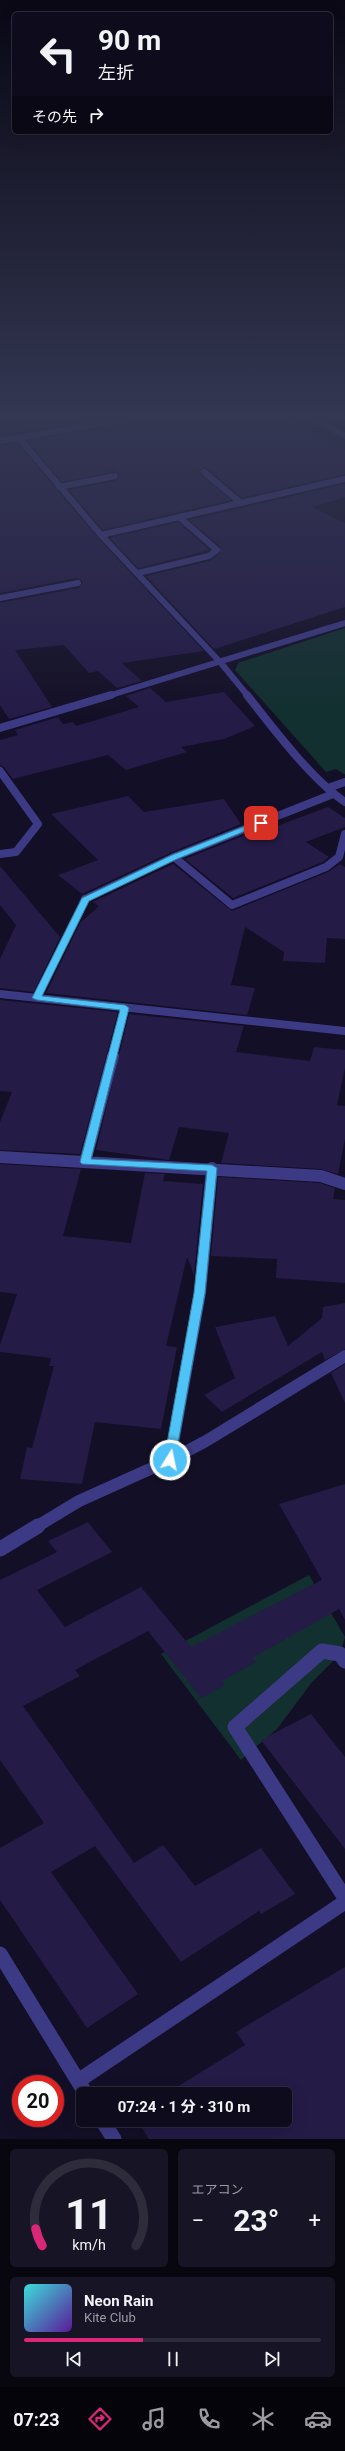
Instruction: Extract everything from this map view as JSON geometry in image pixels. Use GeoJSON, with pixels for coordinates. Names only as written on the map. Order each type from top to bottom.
{"type":"FeatureCollection","features":[{"type":"Feature","properties":{"kind":"street"},"geometry":{"type":"LineString","coordinates":[[87,519],[221,663],[279,735],[330,791],[345,802]]}},
{"type":"Feature","properties":{"kind":"street"},"geometry":{"type":"LineString","coordinates":[[101,535],[170,519]]}},
{"type":"Feature","properties":{"kind":"street"},"geometry":{"type":"LineString","coordinates":[[138,573],[209,556],[217,550],[180,519]]}},
{"type":"Feature","properties":{"kind":"street"},"geometry":{"type":"LineString","coordinates":[[0,598],[78,583]]}},
{"type":"Feature","properties":{"kind":"street"},"geometry":{"type":"LineString","coordinates":[[0,728],[221,663],[345,623]]}},
{"type":"Feature","properties":{"kind":"street"},"geometry":{"type":"LineString","coordinates":[[0,771],[38,824],[29,838],[16,852],[0,854]]}},
{"type":"Feature","properties":{"kind":"street"},"geometry":{"type":"LineString","coordinates":[[37,998],[85,899],[174,857],[330,791],[345,782]]}},
{"type":"Feature","properties":{"kind":"street"},"geometry":{"type":"LineString","coordinates":[[174,857],[232,905],[326,867],[339,857],[345,834]]}},
{"type":"Feature","properties":{"kind":"street"},"geometry":{"type":"LineString","coordinates":[[0,994],[345,1031]]}},
{"type":"Feature","properties":{"kind":"street"},"geometry":{"type":"LineString","coordinates":[[85,1162],[125,1008]]}},
{"type":"Feature","properties":{"kind":"street"},"geometry":{"type":"LineString","coordinates":[[0,1157],[44,1158],[85,1162],[212,1168],[321,1176],[345,1184]]}},
{"type":"Feature","properties":{"kind":"street"},"geometry":{"type":"LineString","coordinates":[[170,1460],[200,1293],[212,1168]]}},
{"type":"Feature","properties":{"kind":"street"},"geometry":{"type":"LineString","coordinates":[[0,1549],[79,1501],[170,1460],[206,1441],[345,1356]]}},
{"type":"Feature","properties":{"kind":"street"},"geometry":{"type":"LineString","coordinates":[[345,1661],[340,1654],[322,1651],[235,1727],[345,1898]]}},
{"type":"Feature","properties":{"kind":"street"},"geometry":{"type":"LineString","coordinates":[[83,2087],[345,1902]]}},
{"type":"Feature","properties":{"kind":"street"},"geometry":{"type":"LineString","coordinates":[[0,1954],[81,2087]]}},
{"type":"Feature","properties":{"kind":"street"},"geometry":{"type":"LineString","coordinates":[[106,2127],[114,2139]]}},
{"type":"Feature","properties":{"kind":"green space"},"geometry":{"type":"Polygon","coordinates":[[[345,628],[344,774],[336,769],[326,772],[235,670],[238,663],[345,628]]]}},
{"type":"Feature","properties":{"kind":"green space"},"geometry":{"type":"Polygon","coordinates":[[[309,1575],[345,1637],[340,1654],[312,1682],[277,1729],[241,1760],[161,1654],[309,1575]]]}},
{"type":"Feature","properties":{"kind":"building"},"geometry":{"type":"Polygon","coordinates":[[[0,519],[82,519],[204,651],[122,663],[142,681],[117,688],[98,671],[89,673],[64,645],[15,650],[52,707],[9,719],[0,705],[0,603],[79,588],[83,582],[77,578],[0,593],[0,519]]]}},
{"type":"Feature","properties":{"kind":"building"},"geometry":{"type":"Polygon","coordinates":[[[93,519],[151,519],[103,530],[93,519]]]}},
{"type":"Feature","properties":{"kind":"building"},"geometry":{"type":"Polygon","coordinates":[[[336,519],[345,523],[345,607],[214,649],[146,576],[210,561],[220,553],[220,546],[189,520],[336,519]]]}},
{"type":"Feature","properties":{"kind":"building"},"geometry":{"type":"Polygon","coordinates":[[[178,522],[209,550],[138,568],[110,538],[178,522]]]}},
{"type":"Feature","properties":{"kind":"building"},"geometry":{"type":"Polygon","coordinates":[[[150,688],[166,702],[224,692],[255,726],[224,739],[181,747],[187,752],[126,770],[108,755],[13,779],[4,767],[0,765],[0,740],[18,735],[15,730],[58,717],[63,724],[73,722],[76,726],[139,707],[126,696],[150,688]]]}},
{"type":"Feature","properties":{"kind":"building"},"geometry":{"type":"Polygon","coordinates":[[[128,796],[144,812],[224,799],[241,824],[172,852],[82,894],[58,875],[98,860],[51,814],[128,796]]]}},
{"type":"Feature","properties":{"kind":"building"},"geometry":{"type":"Polygon","coordinates":[[[328,807],[345,818],[345,827],[306,842],[329,857],[323,862],[233,898],[185,859],[248,834],[250,836],[328,807]]]}},
{"type":"Feature","properties":{"kind":"building"},"geometry":{"type":"Polygon","coordinates":[[[173,864],[232,911],[328,872],[340,864],[345,867],[345,939],[327,938],[325,963],[283,961],[284,952],[245,927],[231,985],[255,988],[247,1015],[46,993],[80,923],[99,906],[93,902],[173,864]]]}},
{"type":"Feature","properties":{"kind":"building"},"geometry":{"type":"Polygon","coordinates":[[[0,866],[60,937],[34,992],[0,988],[0,959],[16,925],[0,905],[0,866]]]}},
{"type":"Feature","properties":{"kind":"building"},"geometry":{"type":"Polygon","coordinates":[[[0,1000],[118,1012],[80,1154],[0,1150],[0,1122],[12,1092],[0,1091],[0,1000]]]}},
{"type":"Feature","properties":{"kind":"building"},"geometry":{"type":"Polygon","coordinates":[[[129,1014],[244,1026],[236,1052],[310,1061],[314,1047],[345,1050],[345,1068],[337,1105],[345,1106],[345,1139],[338,1174],[321,1169],[221,1163],[229,1133],[179,1127],[169,1160],[96,1150],[129,1014]]]}},
{"type":"Feature","properties":{"kind":"building"},"geometry":{"type":"Polygon","coordinates":[[[0,1164],[81,1169],[63,1236],[131,1243],[145,1173],[165,1174],[163,1181],[203,1184],[194,1275],[187,1257],[166,1346],[177,1347],[161,1429],[95,1422],[82,1484],[20,1479],[27,1447],[32,1448],[54,1366],[49,1366],[51,1358],[0,1352],[0,1345],[17,1294],[0,1292],[0,1164]]]}},
{"type":"Feature","properties":{"kind":"building"},"geometry":{"type":"Polygon","coordinates":[[[218,1177],[320,1183],[335,1188],[333,1199],[345,1200],[345,1283],[276,1278],[277,1259],[211,1256],[218,1177]]]}},
{"type":"Feature","properties":{"kind":"building"},"geometry":{"type":"Polygon","coordinates":[[[345,1303],[345,1349],[325,1360],[322,1352],[222,1412],[204,1395],[235,1378],[215,1327],[275,1316],[288,1346],[322,1318],[323,1307],[345,1303]]]}},
{"type":"Feature","properties":{"kind":"building"},"geometry":{"type":"Polygon","coordinates":[[[345,1364],[345,1403],[331,1373],[345,1364]]]}},
{"type":"Feature","properties":{"kind":"building"},"geometry":{"type":"Polygon","coordinates":[[[345,1484],[345,1620],[339,1609],[252,1658],[256,1662],[222,1681],[225,1685],[201,1698],[148,1631],[75,1670],[80,1676],[23,1706],[134,1863],[163,1845],[195,1886],[261,1848],[295,1894],[261,1914],[259,1911],[181,1962],[95,1846],[51,1872],[138,1994],[87,2028],[0,1900],[0,1848],[44,1823],[0,1760],[0,1580],[57,1552],[48,1541],[88,1522],[112,1552],[37,1590],[65,1627],[141,1587],[191,1647],[322,1580],[279,1504],[345,1484]]]}},
{"type":"Feature","properties":{"kind":"building"},"geometry":{"type":"Polygon","coordinates":[[[311,1714],[345,1757],[345,1849],[261,1740],[311,1714]]]}},
{"type":"Feature","properties":{"kind":"building"},"geometry":{"type":"Polygon","coordinates":[[[345,1967],[345,2139],[149,2139],[141,2127],[292,2127],[292,2087],[177,2087],[245,2045],[236,2032],[345,1967]]]}},
{"type":"Feature","properties":{"kind":"route"},"geometry":{"type":"LineString","coordinates":[[170,1460],[200,1293],[212,1168],[85,1162],[104,1094],[125,1008],[37,998],[85,899],[174,857],[261,823]]}}]}
